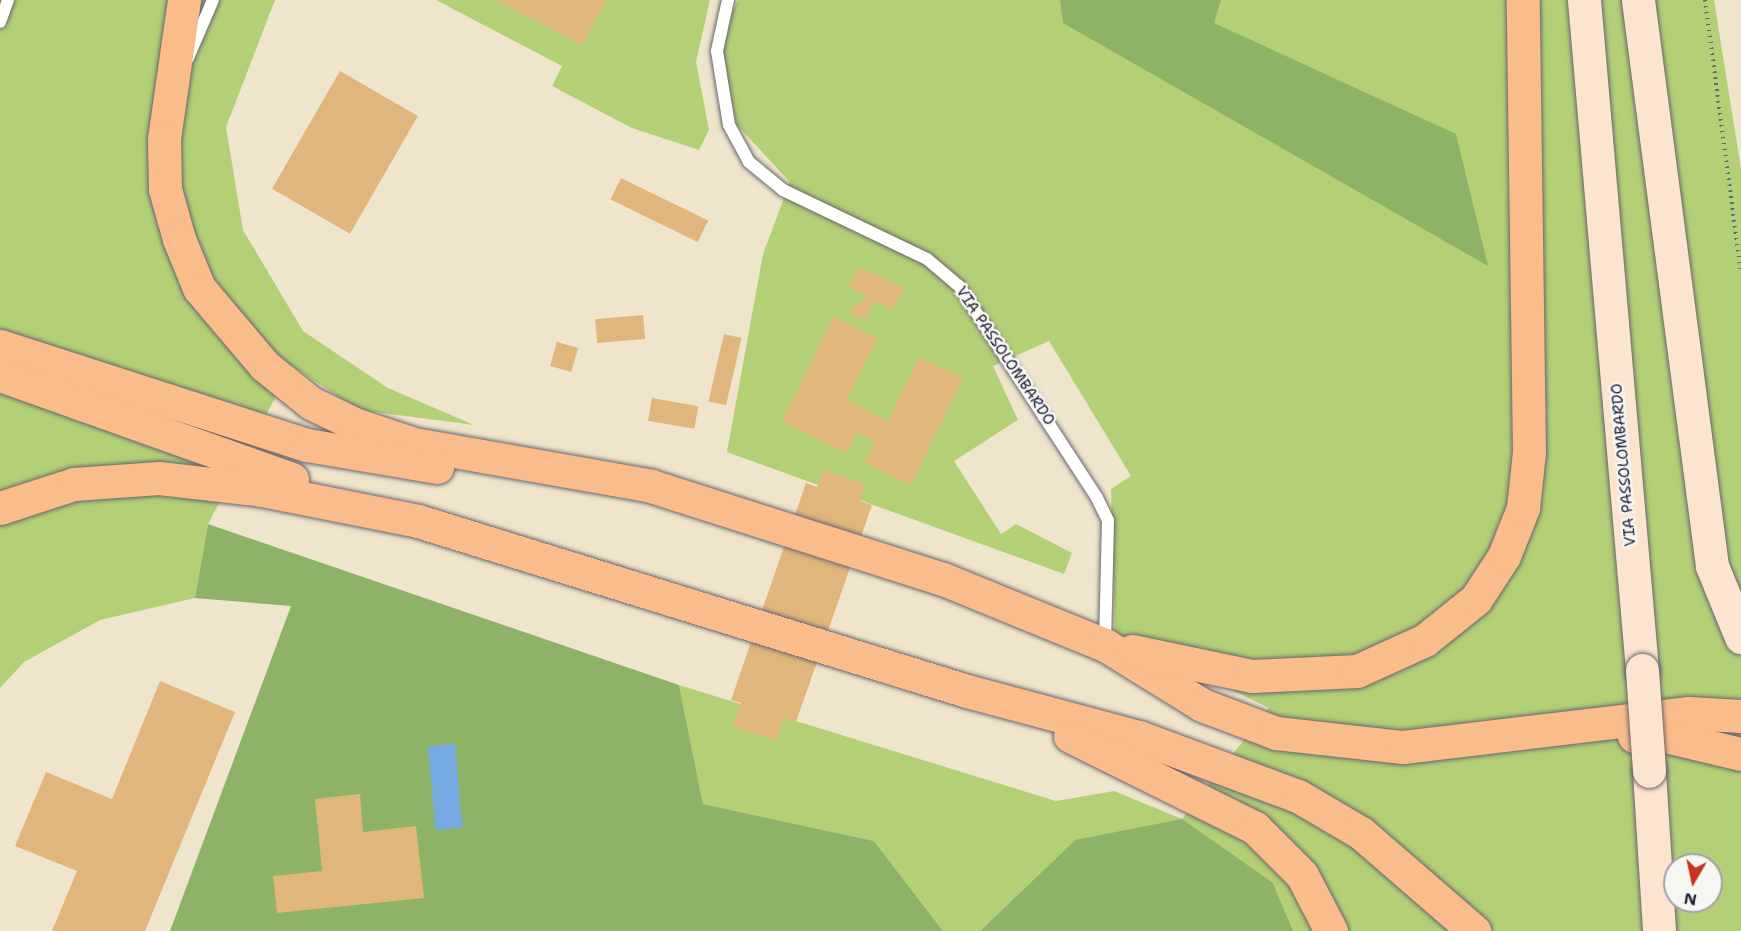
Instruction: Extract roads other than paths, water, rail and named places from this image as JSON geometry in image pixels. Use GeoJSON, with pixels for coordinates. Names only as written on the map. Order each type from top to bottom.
{"type":"FeatureCollection","features":[{"type":"Feature","properties":{"kind":"highway"},"geometry":{"type":"LineString","coordinates":[[184,0],[170,101],[165,189],[199,288],[265,366],[311,403],[414,444],[651,486],[943,579],[1105,645],[1202,705],[1276,733],[1334,744],[1403,747],[1530,736],[1689,714],[1741,716]]}},
{"type":"Feature","properties":{"kind":"highway"},"geometry":{"type":"LineString","coordinates":[[1105,645],[1252,676],[1357,671],[1425,640],[1476,599],[1504,556],[1522,508],[1528,452],[1523,0]]}},
{"type":"Feature","properties":{"kind":"highway"},"geometry":{"type":"LineString","coordinates":[[0,346],[308,445],[414,465],[651,486]]}},
{"type":"Feature","properties":{"kind":"highway"},"geometry":{"type":"LineString","coordinates":[[0,375],[418,521],[967,691],[1139,737],[1298,796],[1370,840],[1474,931]]}},
{"type":"Feature","properties":{"kind":"highway"},"geometry":{"type":"LineString","coordinates":[[0,508],[74,484],[159,478],[262,490],[418,521]]}},
{"type":"Feature","properties":{"kind":"highway"},"geometry":{"type":"LineString","coordinates":[[967,691],[1144,768],[1256,828],[1302,875],[1331,931]]}},
{"type":"Feature","properties":{"kind":"highway"},"geometry":{"type":"LineString","coordinates":[[1530,736],[1661,735],[1741,754]]}},
{"type":"Feature","properties":{"kind":"main road","name":"VIA PASSOLOMBARDO"},"geometry":{"type":"LineString","coordinates":[[1584,0],[1642,670],[1659,931]]}},
{"type":"Feature","properties":{"kind":"main road"},"geometry":{"type":"LineString","coordinates":[[1638,0],[1712,566],[1741,636]]}},
{"type":"Feature","properties":{"kind":"lane"},"geometry":{"type":"LineString","coordinates":[[0,22],[8,0]]}},
{"type":"Feature","properties":{"kind":"lane"},"geometry":{"type":"LineString","coordinates":[[170,101],[213,0]]}},
{"type":"Feature","properties":{"kind":"lane","name":"VIA PASSOLOMBARDO"},"geometry":{"type":"LineString","coordinates":[[728,0],[717,51],[729,125],[749,162],[783,190],[927,259],[959,286],[1097,498],[1108,521],[1105,645]]}},
{"type":"Feature","properties":{"kind":"water"},"geometry":{"type":"Polygon","coordinates":[[[455,744],[462,828],[435,830],[428,746],[455,744]]]}}]}
